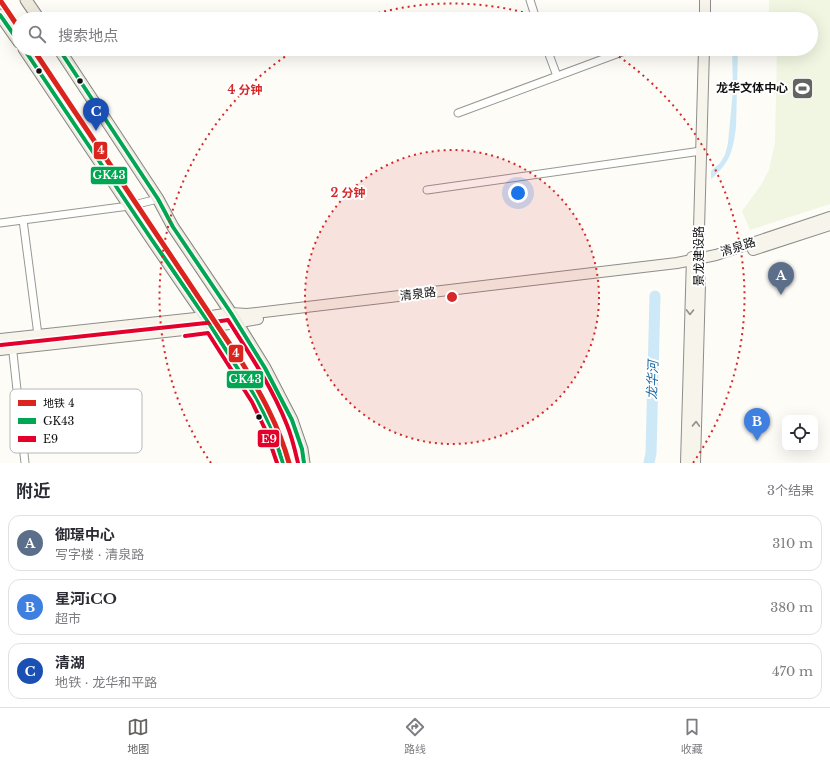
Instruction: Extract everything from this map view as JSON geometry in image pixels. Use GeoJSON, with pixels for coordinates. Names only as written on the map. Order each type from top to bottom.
{"type":"FeatureCollection","features":[{"type":"Feature","properties":{"kind":"main road"},"geometry":{"type":"LineString","coordinates":[[26,0],[34,12]]}},
{"type":"Feature","properties":{"kind":"main road"},"geometry":{"type":"LineString","coordinates":[[698,0],[698,12]]}},
{"type":"Feature","properties":{"kind":"main road"},"geometry":{"type":"LineString","coordinates":[[704,12],[705,0]]}},
{"type":"Feature","properties":{"kind":"main road"},"geometry":{"type":"LineString","coordinates":[[0,15],[12,32]]}},
{"type":"Feature","properties":{"kind":"main road"},"geometry":{"type":"LineString","coordinates":[[29,56],[205,316],[257,399],[272,429],[283,463]]}},
{"type":"Feature","properties":{"kind":"main road"},"geometry":{"type":"LineString","coordinates":[[64,56],[158,199],[173,227],[231,313],[265,368],[292,420],[304,463]]}},
{"type":"Feature","properties":{"kind":"main road","name":"景龙建设路"},"geometry":{"type":"LineString","coordinates":[[697,56],[698,151]]}},
{"type":"Feature","properties":{"kind":"main road","name":"景龙建设路"},"geometry":{"type":"LineString","coordinates":[[686,463],[695,263],[698,151],[704,56]]}},
{"type":"Feature","properties":{"kind":"main road","name":"清泉路"},"geometry":{"type":"LineString","coordinates":[[0,350],[211,327],[249,320],[678,270],[716,255],[830,217]]}},
{"type":"Feature","properties":{"kind":"main road","name":"清泉路"},"geometry":{"type":"LineString","coordinates":[[5,339],[231,313],[247,314],[677,263],[695,263],[777,242],[830,225]]}},
{"type":"Feature","properties":{"kind":"main road","name":"景龙建设路"},"geometry":{"type":"LineString","coordinates":[[695,263],[700,284],[695,463]]}},
{"type":"Feature","properties":{"kind":"street"},"geometry":{"type":"LineString","coordinates":[[530,0],[534,12]]}},
{"type":"Feature","properties":{"kind":"street"},"geometry":{"type":"LineString","coordinates":[[550,56],[557,76]]}},
{"type":"Feature","properties":{"kind":"street"},"geometry":{"type":"LineString","coordinates":[[458,113],[611,56]]}},
{"type":"Feature","properties":{"kind":"street"},"geometry":{"type":"LineString","coordinates":[[427,190],[698,151]]}},
{"type":"Feature","properties":{"kind":"street"},"geometry":{"type":"LineString","coordinates":[[0,223],[129,206],[158,199]]}},
{"type":"Feature","properties":{"kind":"street"},"geometry":{"type":"LineString","coordinates":[[23,220],[38,335]]}},
{"type":"Feature","properties":{"kind":"street"},"geometry":{"type":"LineString","coordinates":[[5,339],[13,348],[18,389]]}},
{"type":"Feature","properties":{"kind":"street"},"geometry":{"type":"LineString","coordinates":[[25,453],[26,463]]}},
{"type":"Feature","properties":{"kind":"green space","name":"龙华文体中心"},"geometry":{"type":"Polygon","coordinates":[[[769,0],[830,0],[830,204],[750,230],[742,211],[761,185],[769,170],[775,143],[777,56],[818,56],[818,12],[769,12],[769,0]]]}},
{"type":"Feature","properties":{"kind":"water"},"geometry":{"type":"Polygon","coordinates":[[[732,56],[738,56],[736,127],[732,150],[722,168],[711,179],[711,171],[720,163],[725,155],[728,143],[733,90],[732,56]]]}},
{"type":"Feature","properties":{"kind":"waterway","name":"龙华河"},"geometry":{"type":"LineString","coordinates":[[649,463],[651,453],[655,296]]}},
{"type":"Feature","properties":{"kind":"metro line","name":"4"},"geometry":{"type":"LineString","coordinates":[[0,0],[12,18]]}},
{"type":"Feature","properties":{"kind":"metro line","name":"4"},"geometry":{"type":"LineString","coordinates":[[38,56],[241,361],[269,410],[285,449],[289,463]]}},
{"type":"Feature","properties":{"kind":"transit line","name":"GK43"},"geometry":{"type":"LineString","coordinates":[[0,15],[12,32]]}},
{"type":"Feature","properties":{"kind":"transit line","name":"GK43"},"geometry":{"type":"LineString","coordinates":[[29,56],[205,317],[257,399],[272,429],[283,463]]}},
{"type":"Feature","properties":{"kind":"transit line","name":"GK43"},"geometry":{"type":"LineString","coordinates":[[64,56],[158,199],[173,227],[231,313],[265,368],[292,420],[302,449],[304,463]]}},
{"type":"Feature","properties":{"kind":"transit line","name":"E9"},"geometry":{"type":"LineString","coordinates":[[1,345],[228,320],[260,371],[281,411],[289,430],[298,463]]}},
{"type":"Feature","properties":{"kind":"transit line","name":"E9"},"geometry":{"type":"LineString","coordinates":[[185,336],[208,333],[252,402],[266,431],[277,463]]}},
{"type":"Feature","properties":{"kind":"place","name":"龙华文体中心"},"geometry":{"type":"Point","coordinates":[803,88]}},
{"type":"Feature","properties":{"kind":"place","name":"清湖"},"geometry":{"type":"Point","coordinates":[96,131]}},
{"type":"Feature","properties":{"kind":"place","name":"御璟中心"},"geometry":{"type":"Point","coordinates":[781,295]}},
{"type":"Feature","properties":{"kind":"place","name":"星河iCO"},"geometry":{"type":"Point","coordinates":[757,441]}}]}
